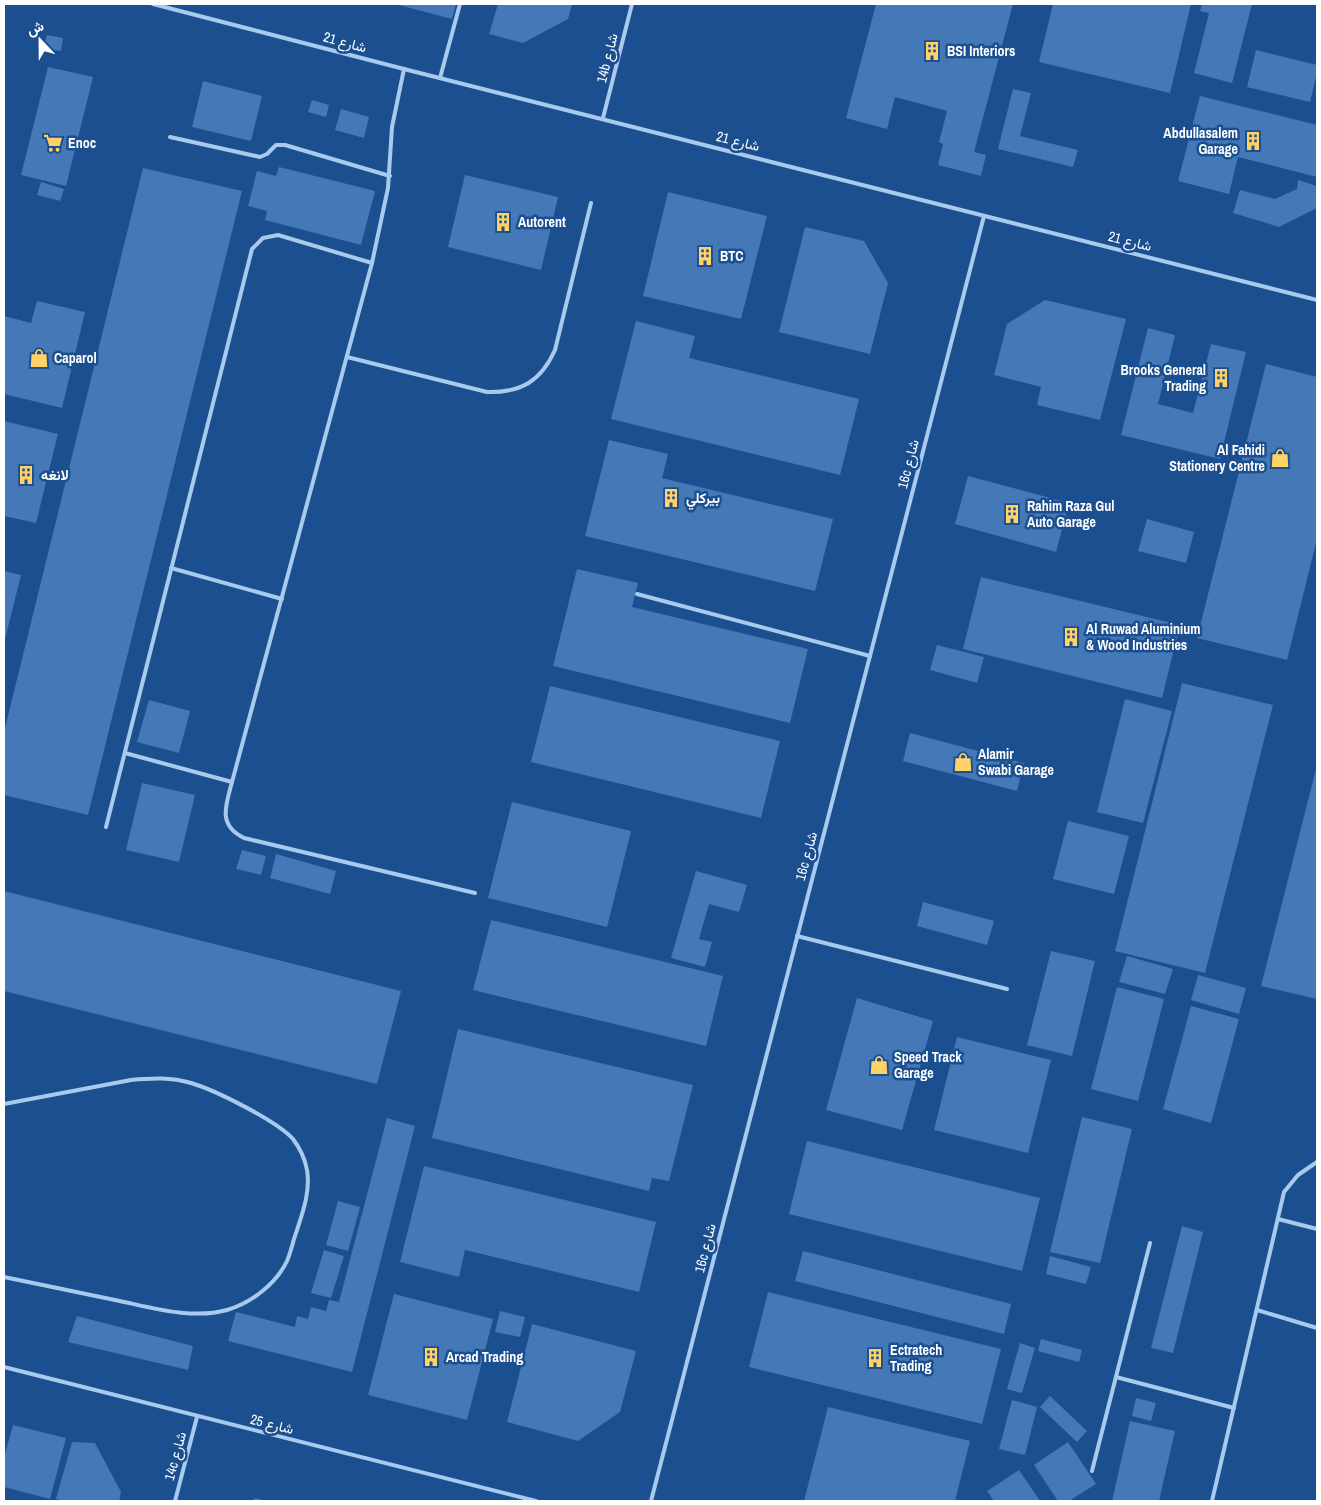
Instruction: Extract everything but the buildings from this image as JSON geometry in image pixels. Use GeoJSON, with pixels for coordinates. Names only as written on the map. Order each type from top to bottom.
{"type":"FeatureCollection","features":[{"type":"Feature","properties":{"kind":"lane","name":"شارع 21"},"geometry":{"type":"LineString","coordinates":[[153,4],[1317,300]]}},
{"type":"Feature","properties":{"kind":"lane"},"geometry":{"type":"LineString","coordinates":[[440,78],[460,4]]}},
{"type":"Feature","properties":{"kind":"lane","name":"14b شارع"},"geometry":{"type":"LineString","coordinates":[[603,118],[632,4]]}},
{"type":"Feature","properties":{"kind":"lane"},"geometry":{"type":"LineString","coordinates":[[404,69],[392,127],[390,176],[372,263],[225,814],[231,829],[244,838],[475,893]]}},
{"type":"Feature","properties":{"kind":"lane"},"geometry":{"type":"LineString","coordinates":[[170,137],[260,158],[276,145],[285,145],[390,176]]}},
{"type":"Feature","properties":{"kind":"lane"},"geometry":{"type":"LineString","coordinates":[[347,358],[488,392],[502,393],[516,390],[529,384],[540,375],[549,363],[555,350],[591,203]]}},
{"type":"Feature","properties":{"kind":"lane","name":"16c شارع"},"geometry":{"type":"LineString","coordinates":[[651,1501],[984,216]]}},
{"type":"Feature","properties":{"kind":"lane"},"geometry":{"type":"LineString","coordinates":[[106,827],[252,249],[263,238],[278,235],[372,263]]}},
{"type":"Feature","properties":{"kind":"lane"},"geometry":{"type":"LineString","coordinates":[[171,568],[282,599]]}},
{"type":"Feature","properties":{"kind":"lane"},"geometry":{"type":"LineString","coordinates":[[637,594],[870,656]]}},
{"type":"Feature","properties":{"kind":"lane"},"geometry":{"type":"LineString","coordinates":[[124,753],[232,782]]}},
{"type":"Feature","properties":{"kind":"lane"},"geometry":{"type":"LineString","coordinates":[[797,936],[1007,989]]}},
{"type":"Feature","properties":{"kind":"lane"},"geometry":{"type":"LineString","coordinates":[[4,1104],[131,1080],[160,1078],[190,1083],[226,1097],[281,1128],[293,1139],[302,1153],[307,1169],[308,1185],[306,1202],[287,1261],[276,1278],[262,1292],[227,1310],[207,1313],[167,1310],[4,1277]]}},
{"type":"Feature","properties":{"kind":"lane"},"geometry":{"type":"LineString","coordinates":[[1212,1501],[1284,1192],[1290,1183],[1306,1168],[1317,1162]]}},
{"type":"Feature","properties":{"kind":"lane"},"geometry":{"type":"LineString","coordinates":[[1278,1218],[1317,1229]]}},
{"type":"Feature","properties":{"kind":"lane"},"geometry":{"type":"LineString","coordinates":[[1092,1471],[1150,1244]]}},
{"type":"Feature","properties":{"kind":"lane"},"geometry":{"type":"LineString","coordinates":[[1257,1310],[1317,1328]]}},
{"type":"Feature","properties":{"kind":"lane","name":"شارع 25"},"geometry":{"type":"LineString","coordinates":[[4,1367],[536,1501]]}},
{"type":"Feature","properties":{"kind":"lane"},"geometry":{"type":"LineString","coordinates":[[1116,1377],[1234,1408]]}},
{"type":"Feature","properties":{"kind":"lane","name":"14c شارع"},"geometry":{"type":"LineString","coordinates":[[175,1501],[197,1416]]}},
{"type":"Feature","properties":{"kind":"place","name":"BSI Interiors"},"geometry":{"type":"Point","coordinates":[932,51]}},
{"type":"Feature","properties":{"kind":"place","name":"Abdullasalem Garage"},"geometry":{"type":"Point","coordinates":[1253,141]}},
{"type":"Feature","properties":{"kind":"place","name":"Enoc"},"geometry":{"type":"Point","coordinates":[53,143]}},
{"type":"Feature","properties":{"kind":"place","name":"Autorent"},"geometry":{"type":"Point","coordinates":[503,222]}},
{"type":"Feature","properties":{"kind":"place","name":"BTC"},"geometry":{"type":"Point","coordinates":[705,256]}},
{"type":"Feature","properties":{"kind":"place","name":"Caparol"},"geometry":{"type":"Point","coordinates":[39,358]}},
{"type":"Feature","properties":{"kind":"place","name":"Brooks General Trading"},"geometry":{"type":"Point","coordinates":[1221,378]}},
{"type":"Feature","properties":{"kind":"place","name":"Al Fahidi Stationery Centre"},"geometry":{"type":"Point","coordinates":[1280,458]}},
{"type":"Feature","properties":{"kind":"place","name":"لانغه"},"geometry":{"type":"Point","coordinates":[26,475]}},
{"type":"Feature","properties":{"kind":"place","name":"بيركلي"},"geometry":{"type":"Point","coordinates":[671,498]}},
{"type":"Feature","properties":{"kind":"place","name":"Rahim Raza Gul Auto Garage"},"geometry":{"type":"Point","coordinates":[1012,514]}},
{"type":"Feature","properties":{"kind":"place","name":"Al Ruwad Aluminium & Wood Industries"},"geometry":{"type":"Point","coordinates":[1071,637]}},
{"type":"Feature","properties":{"kind":"place","name":"Alamir Swabi Garage"},"geometry":{"type":"Point","coordinates":[963,762]}},
{"type":"Feature","properties":{"kind":"place","name":"Speed Track Garage"},"geometry":{"type":"Point","coordinates":[879,1065]}},
{"type":"Feature","properties":{"kind":"place","name":"Arcad Trading"},"geometry":{"type":"Point","coordinates":[431,1357]}},
{"type":"Feature","properties":{"kind":"place","name":"Ectratech Trading"},"geometry":{"type":"Point","coordinates":[875,1358]}}]}
